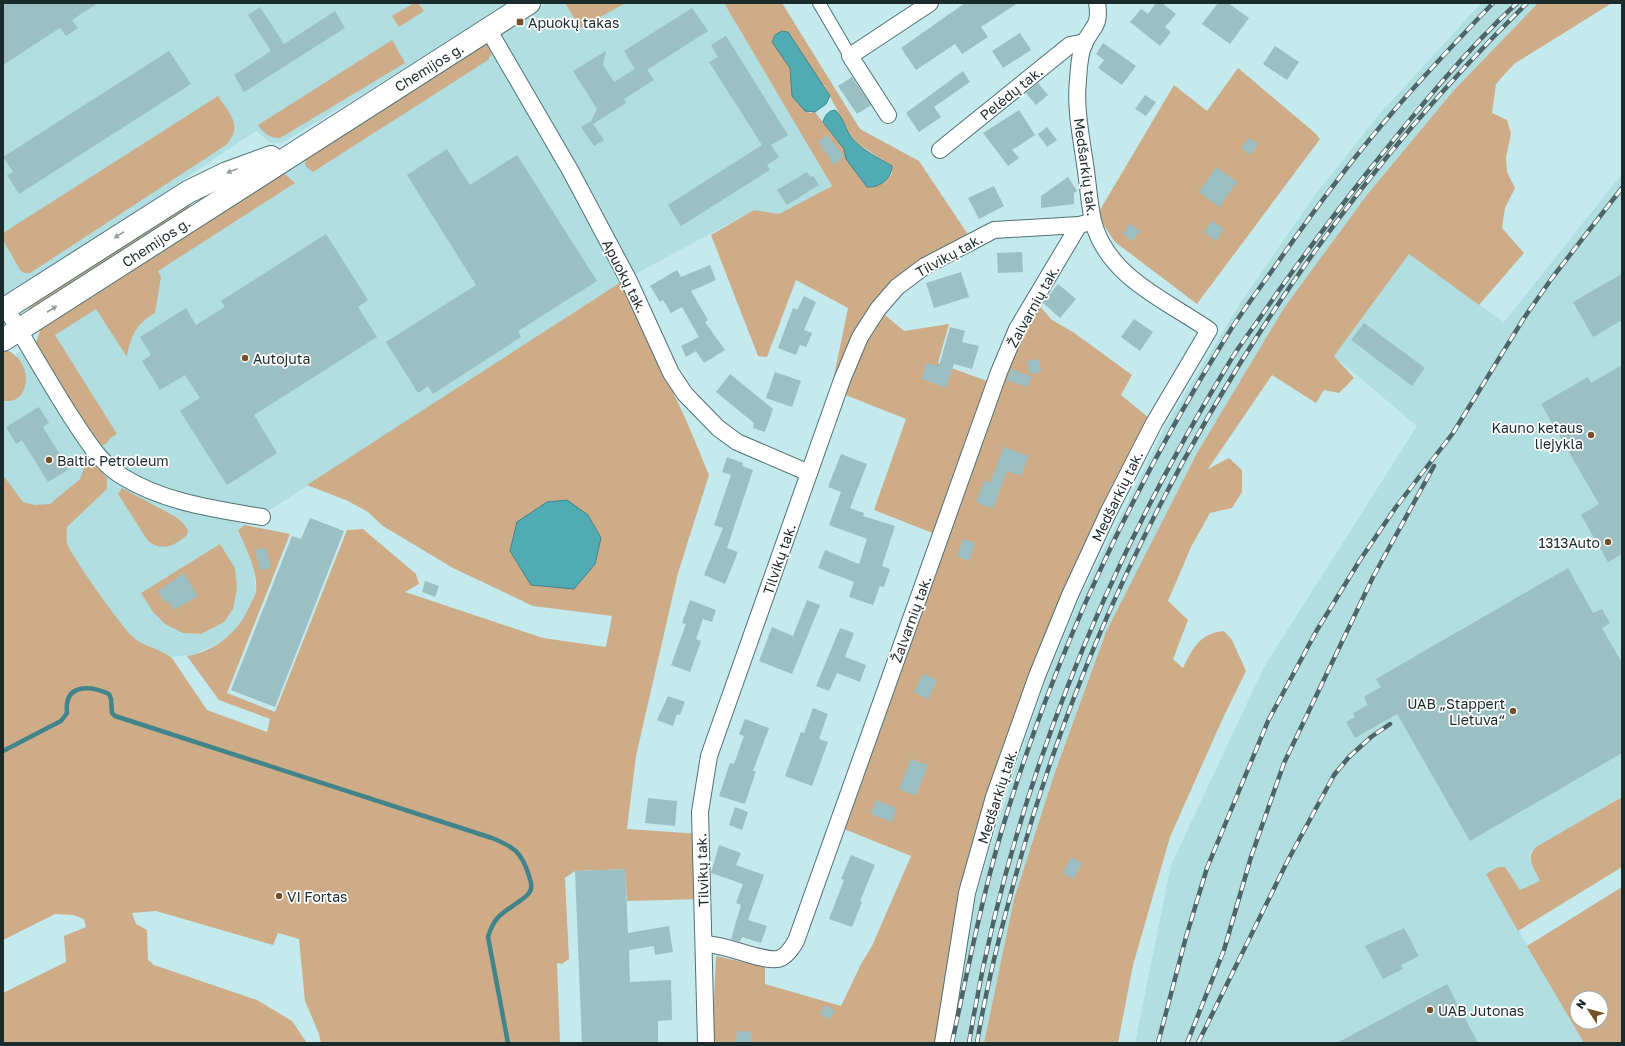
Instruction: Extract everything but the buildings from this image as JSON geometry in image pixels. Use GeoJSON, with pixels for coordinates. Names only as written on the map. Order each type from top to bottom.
{"type":"FeatureCollection","features":[{"type":"Feature","properties":{"kind":"main road","name":"Chemijos g."},"geometry":{"type":"LineString","coordinates":[[11,335],[530,3]]}},
{"type":"Feature","properties":{"kind":"main road","name":"Chemijos g."},"geometry":{"type":"LineString","coordinates":[[4,309],[188,192],[227,173],[308,144]]}},
{"type":"Feature","properties":{"kind":"street"},"geometry":{"type":"LineString","coordinates":[[819,3],[850,56],[888,115]]}},
{"type":"Feature","properties":{"kind":"street"},"geometry":{"type":"LineString","coordinates":[[850,56],[930,3]]}},
{"type":"Feature","properties":{"kind":"street","name":"Medšarkių tak."},"geometry":{"type":"LineString","coordinates":[[942,1043],[967,893],[994,797],[1037,676],[1070,595],[1108,513],[1154,423],[1209,330],[1137,284],[1109,256],[1086,223],[1076,91],[1084,45],[1097,24],[1099,12],[1098,3]]}},
{"type":"Feature","properties":{"kind":"street","name":"Apuokų tak."},"geometry":{"type":"LineString","coordinates":[[488,29],[570,170],[629,281],[671,372],[685,394],[718,428],[737,442],[809,474]]}},
{"type":"Feature","properties":{"kind":"street","name":"Pelėdų tak."},"geometry":{"type":"LineString","coordinates":[[940,150],[1070,45],[1080,43],[1084,45]]}},
{"type":"Feature","properties":{"kind":"street","name":"Tilvikų tak."},"geometry":{"type":"LineString","coordinates":[[706,1043],[700,812],[709,756],[842,380],[860,337],[878,309],[897,287],[925,266],[994,230],[1086,223]]}},
{"type":"Feature","properties":{"kind":"street","name":"Žalvarnių tak."},"geometry":{"type":"LineString","coordinates":[[704,944],[718,944],[769,959],[780,958],[789,952],[796,941],[999,372],[1017,329],[1086,223]]}},
{"type":"Feature","properties":{"kind":"street"},"geometry":{"type":"LineString","coordinates":[[4,309],[11,335],[38,365],[89,444],[100,458],[119,475],[176,500],[205,508],[262,517]]}},
{"type":"Feature","properties":{"kind":"shaded area"},"geometry":{"type":"Polygon","coordinates":[[[3,3],[512,3],[282,143],[271,143],[256,131],[156,198],[3,296],[3,3]]]}},
{"type":"Feature","properties":{"kind":"shaded area"},"geometry":{"type":"Polygon","coordinates":[[[414,3],[418,3],[424,11],[399,27],[392,16],[414,3]]]}},
{"type":"Feature","properties":{"kind":"shaded area"},"geometry":{"type":"Polygon","coordinates":[[[547,3],[565,3],[580,28],[626,3],[724,3],[832,186],[779,214],[754,210],[621,282],[239,530],[253,565],[256,592],[249,610],[239,626],[229,636],[217,644],[192,655],[148,659],[3,565],[3,401],[7,402],[23,366],[16,354],[36,343],[41,328],[547,3]]]}},
{"type":"Feature","properties":{"kind":"shaded area"},"geometry":{"type":"Polygon","coordinates":[[[565,3],[626,3],[580,28],[565,3]]]}},
{"type":"Feature","properties":{"kind":"shaded area"},"geometry":{"type":"Polygon","coordinates":[[[724,3],[782,3],[860,129],[919,161],[973,242],[878,309],[904,331],[949,324],[938,363],[987,381],[935,534],[874,510],[906,419],[838,392],[842,380],[834,376],[848,308],[796,280],[767,357],[758,356],[711,235],[754,210],[779,214],[832,186],[724,3]],[[790,68],[792,87],[809,113],[815,112],[844,149],[846,159],[883,183],[892,174],[892,166],[858,144],[851,136],[824,85],[790,68]]]}},
{"type":"Feature","properties":{"kind":"shaded area"},"geometry":{"type":"Polygon","coordinates":[[[1481,3],[1538,3],[1454,90],[1366,196],[1284,308],[1197,453],[1106,632],[1054,775],[1014,899],[984,1043],[946,1043],[965,945],[977,893],[1013,774],[1048,675],[1081,595],[1168,421],[1243,299],[1315,195],[1377,117],[1481,3]]]}},
{"type":"Feature","properties":{"kind":"shaded area"},"geometry":{"type":"Polygon","coordinates":[[[1538,3],[1612,3],[1514,64],[1496,84],[1492,113],[1507,120],[1511,134],[1506,157],[1507,172],[1515,188],[1505,208],[1502,228],[1524,253],[1479,305],[1409,254],[1334,356],[1354,378],[1339,393],[1324,390],[1316,403],[1272,375],[1208,469],[1229,458],[1242,470],[1242,492],[1232,508],[1210,513],[1191,547],[1168,601],[1188,620],[1173,659],[1183,668],[1194,648],[1203,638],[1216,632],[1224,631],[1232,640],[1246,671],[1223,718],[1170,837],[1133,965],[1118,1043],[984,1043],[1014,899],[1054,775],[1106,632],[1197,453],[1284,308],[1366,196],[1454,90],[1538,3]]]}},
{"type":"Feature","properties":{"kind":"shaded area"},"geometry":{"type":"Polygon","coordinates":[[[392,40],[405,63],[280,138],[268,135],[258,125],[392,40]]]}},
{"type":"Feature","properties":{"kind":"shaded area"},"geometry":{"type":"Polygon","coordinates":[[[481,44],[493,45],[494,50],[488,60],[313,172],[306,167],[305,162],[309,155],[481,44]]]}},
{"type":"Feature","properties":{"kind":"shaded area"},"geometry":{"type":"Polygon","coordinates":[[[1238,68],[1315,133],[1320,139],[1197,304],[1115,242],[1097,215],[1174,85],[1207,111],[1238,68]]]}},
{"type":"Feature","properties":{"kind":"shaded area"},"geometry":{"type":"Polygon","coordinates":[[[218,96],[230,114],[234,126],[234,132],[226,145],[30,273],[24,273],[20,270],[3,240],[3,233],[218,96]]]}},
{"type":"Feature","properties":{"kind":"shaded area"},"geometry":{"type":"Polygon","coordinates":[[[282,174],[286,175],[295,183],[158,271],[161,277],[155,313],[143,321],[135,331],[130,343],[127,357],[96,309],[55,335],[117,434],[110,438],[106,444],[101,445],[96,442],[37,349],[36,343],[41,328],[282,174]]]}},
{"type":"Feature","properties":{"kind":"shaded area"},"geometry":{"type":"Polygon","coordinates":[[[1622,174],[1622,797],[1531,851],[1529,857],[1531,864],[1540,881],[1520,890],[1505,867],[1486,874],[1569,1017],[1569,1030],[1576,1030],[1584,1043],[1135,1043],[1171,865],[1264,667],[1417,426],[1334,356],[1409,254],[1504,322],[1622,174]]]}},
{"type":"Feature","properties":{"kind":"shaded area"},"geometry":{"type":"Polygon","coordinates":[[[188,205],[191,207],[26,312],[33,303],[184,206],[188,205]]]}},
{"type":"Feature","properties":{"kind":"shaded area"},"geometry":{"type":"Polygon","coordinates":[[[621,282],[687,422],[709,475],[678,573],[636,756],[627,829],[701,834],[702,899],[627,901],[625,869],[575,871],[565,878],[569,959],[562,964],[557,963],[560,1043],[321,1043],[319,1034],[305,1001],[299,939],[278,933],[273,945],[156,911],[132,913],[136,924],[147,930],[148,960],[154,965],[257,1000],[292,1021],[307,1043],[3,1043],[3,993],[66,962],[64,936],[86,927],[84,919],[73,915],[55,914],[3,940],[3,475],[23,502],[35,505],[50,504],[80,479],[87,460],[93,461],[107,478],[107,489],[67,527],[67,543],[96,590],[126,630],[136,640],[172,658],[207,710],[267,732],[270,719],[219,700],[187,656],[208,650],[226,638],[234,631],[254,598],[256,592],[255,576],[248,552],[238,530],[245,525],[290,534],[227,693],[275,712],[347,530],[363,529],[416,574],[419,584],[405,592],[543,638],[606,647],[612,616],[533,606],[453,568],[383,526],[368,512],[348,501],[307,485],[621,282]]]}},
{"type":"Feature","properties":{"kind":"shaded area"},"geometry":{"type":"Polygon","coordinates":[[[1037,303],[1052,320],[1073,332],[1132,375],[1121,395],[1149,418],[1034,662],[936,1043],[712,1043],[716,956],[765,967],[765,984],[841,1006],[861,964],[872,946],[911,856],[844,829],[999,372],[1037,303]]]}},
{"type":"Feature","properties":{"kind":"shaded area"},"geometry":{"type":"Polygon","coordinates":[[[6,350],[15,355],[21,362],[25,371],[26,380],[24,389],[20,396],[13,400],[3,401],[3,351],[6,350]]]}},
{"type":"Feature","properties":{"kind":"shaded area"},"geometry":{"type":"Polygon","coordinates":[[[122,488],[176,517],[188,530],[187,535],[173,545],[164,547],[148,541],[118,494],[122,488]]]}},
{"type":"Feature","properties":{"kind":"shaded area"},"geometry":{"type":"Polygon","coordinates":[[[220,544],[235,568],[237,588],[233,609],[224,622],[201,634],[183,633],[165,624],[153,612],[141,593],[220,544]]]}},
{"type":"Feature","properties":{"kind":"shaded area"},"geometry":{"type":"Polygon","coordinates":[[[1622,797],[1622,867],[1518,931],[1486,874],[1498,867],[1505,867],[1520,890],[1540,881],[1533,868],[1531,859],[1531,855],[1536,847],[1622,797]]]}},
{"type":"Feature","properties":{"kind":"shaded area"},"geometry":{"type":"Polygon","coordinates":[[[1622,887],[1622,1043],[1584,1043],[1576,1030],[1609,1030],[1609,990],[1569,990],[1569,1017],[1527,946],[1622,887]]]}},
{"type":"Feature","properties":{"kind":"water"},"geometry":{"type":"Polygon","coordinates":[[[782,31],[788,32],[830,96],[826,104],[815,112],[805,111],[792,96],[790,68],[772,42],[775,35],[782,31]]]}},
{"type":"Feature","properties":{"kind":"water"},"geometry":{"type":"Polygon","coordinates":[[[835,110],[855,142],[892,166],[890,175],[884,182],[876,186],[867,187],[846,159],[844,149],[823,122],[830,111],[835,110]]]}},
{"type":"Feature","properties":{"kind":"water"},"geometry":{"type":"Polygon","coordinates":[[[567,500],[588,515],[601,538],[595,564],[574,589],[531,585],[510,551],[517,522],[547,502],[567,500]]]}},
{"type":"Feature","properties":{"kind":"waterway"},"geometry":{"type":"LineString","coordinates":[[3,751],[61,721],[67,713],[67,703],[73,692],[79,689],[93,689],[109,694],[112,713],[115,716],[492,838],[506,844],[520,856],[531,883],[530,891],[526,896],[496,920],[488,937],[508,1043]]}},
{"type":"Feature","properties":{"kind":"railway"},"geometry":{"type":"LineString","coordinates":[[952,1043],[987,885],[1001,833],[1022,768],[1070,639],[1127,514],[1159,453],[1234,325],[1317,207],[1376,131],[1442,57],[1493,3]]}},
{"type":"Feature","properties":{"kind":"railway"},"geometry":{"type":"LineString","coordinates":[[969,1043],[986,953],[1008,865],[1035,777],[1066,691],[1101,606],[1140,523],[1183,442],[1229,363],[1291,273],[1370,169],[1440,83],[1497,22],[1517,3]]}},
{"type":"Feature","properties":{"kind":"railway"},"geometry":{"type":"LineString","coordinates":[[977,1043],[1005,915],[1047,773],[1093,650],[1147,531],[1209,416],[1278,304],[1355,198],[1438,97],[1527,3]]}},
{"type":"Feature","properties":{"kind":"railway"},"geometry":{"type":"LineString","coordinates":[[1158,1043],[1186,937],[1207,868],[1268,721],[1317,630],[1360,560],[1396,507],[1453,433],[1524,318],[1552,278],[1622,188]]}},
{"type":"Feature","properties":{"kind":"railway"},"geometry":{"type":"LineString","coordinates":[[1187,1043],[1224,950],[1251,857],[1284,763],[1373,577],[1434,466]]}},
{"type":"Feature","properties":{"kind":"railway"},"geometry":{"type":"LineString","coordinates":[[1198,1043],[1287,862],[1334,775],[1349,757],[1371,737],[1390,724]]}},
{"type":"Feature","properties":{"kind":"place","name":"Apuokų takas"},"geometry":{"type":"Point","coordinates":[520,22]}},
{"type":"Feature","properties":{"kind":"place","name":"Autojuta"},"geometry":{"type":"Point","coordinates":[245,358]}},
{"type":"Feature","properties":{"kind":"place","name":"Kauno ketaus liejykla"},"geometry":{"type":"Point","coordinates":[1591,435]}},
{"type":"Feature","properties":{"kind":"place","name":"Baltic Petroleum"},"geometry":{"type":"Point","coordinates":[49,460]}},
{"type":"Feature","properties":{"kind":"place","name":"1313Auto"},"geometry":{"type":"Point","coordinates":[1608,542]}},
{"type":"Feature","properties":{"kind":"place","name":"UAB „Stappert Lietuva“"},"geometry":{"type":"Point","coordinates":[1513,711]}},
{"type":"Feature","properties":{"kind":"place","name":"VI Fortas"},"geometry":{"type":"Point","coordinates":[279,896]}},
{"type":"Feature","properties":{"kind":"place","name":"UAB Jutonas"},"geometry":{"type":"Point","coordinates":[1430,1010]}}]}
